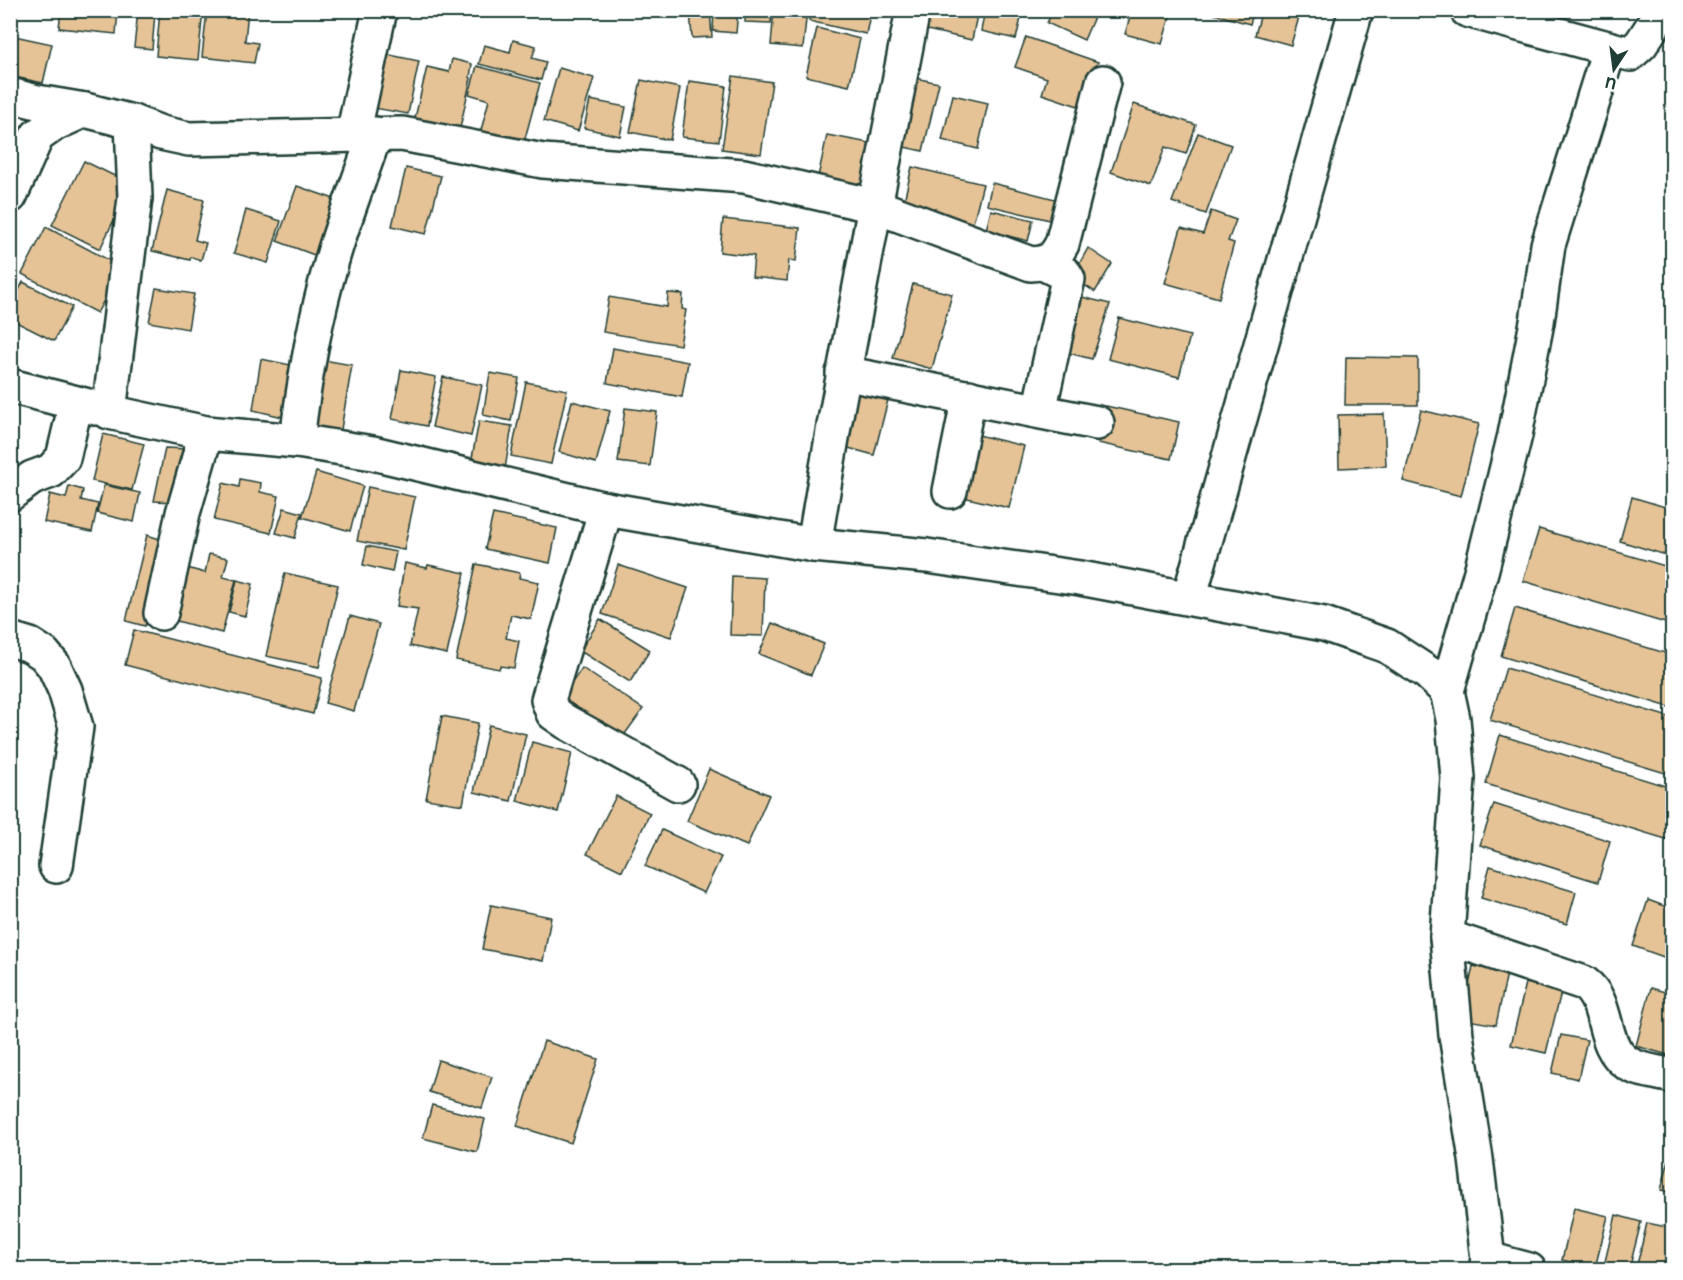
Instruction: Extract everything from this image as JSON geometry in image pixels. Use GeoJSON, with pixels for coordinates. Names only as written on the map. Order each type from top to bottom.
{"type":"FeatureCollection","features":[{"type":"Feature","properties":{"kind":"street"},"geometry":{"type":"LineString","coordinates":[[297,441],[302,393],[314,328],[364,135],[380,10]]}},
{"type":"Feature","properties":{"kind":"street"},"geometry":{"type":"LineString","coordinates":[[814,545],[843,373],[913,10]]}},
{"type":"Feature","properties":{"kind":"street"},"geometry":{"type":"LineString","coordinates":[[1189,598],[1356,10]]}},
{"type":"Feature","properties":{"kind":"street"},"geometry":{"type":"LineString","coordinates":[[1467,10],[1630,54],[1641,44],[1663,10]]}},
{"type":"Feature","properties":{"kind":"street"},"geometry":{"type":"LineString","coordinates":[[1529,1269],[1487,1264],[1476,1159],[1456,1035],[1447,937],[1458,778],[1453,719],[1447,691],[1482,568],[1515,435],[1537,322],[1548,245],[1609,50]]}},
{"type":"Feature","properties":{"kind":"street"},"geometry":{"type":"LineString","coordinates":[[1045,264],[1057,254],[1062,244],[1103,82]]}},
{"type":"Feature","properties":{"kind":"street"},"geometry":{"type":"LineString","coordinates":[[10,95],[85,110],[189,139],[402,134],[543,161],[744,176],[875,206],[1031,264],[1045,264],[1065,274],[1068,279],[1039,411]]}},
{"type":"Feature","properties":{"kind":"street"},"geometry":{"type":"LineString","coordinates":[[10,196],[37,136],[54,124],[85,110]]}},
{"type":"Feature","properties":{"kind":"street"},"geometry":{"type":"LineString","coordinates":[[109,412],[135,198],[132,122]]}},
{"type":"Feature","properties":{"kind":"street"},"geometry":{"type":"LineString","coordinates":[[843,373],[1097,423]]}},
{"type":"Feature","properties":{"kind":"street"},"geometry":{"type":"LineString","coordinates":[[10,386],[109,412],[206,433],[297,441],[373,453],[606,509],[814,545],[927,556],[1080,578],[1324,624],[1387,646],[1428,673],[1447,691]]}},
{"type":"Feature","properties":{"kind":"street"},"geometry":{"type":"LineString","coordinates":[[950,491],[969,398]]}},
{"type":"Feature","properties":{"kind":"street"},"geometry":{"type":"LineString","coordinates":[[10,494],[32,478],[51,471],[63,458],[76,403]]}},
{"type":"Feature","properties":{"kind":"street"},"geometry":{"type":"LineString","coordinates":[[161,613],[183,513],[206,433]]}},
{"type":"Feature","properties":{"kind":"street"},"geometry":{"type":"LineString","coordinates":[[606,509],[548,700],[553,713],[566,722],[678,784]]}},
{"type":"Feature","properties":{"kind":"street"},"geometry":{"type":"LineString","coordinates":[[10,639],[30,645],[44,654],[54,666],[65,690],[76,727],[56,866]]}},
{"type":"Feature","properties":{"kind":"street"},"geometry":{"type":"LineString","coordinates":[[1447,937],[1584,983],[1593,989],[1599,999],[1607,1032],[1619,1055],[1628,1064],[1672,1076]]}},
{"type":"Feature","properties":{"kind":"building"},"geometry":{"type":"Polygon","coordinates":[[[61,10],[118,10],[116,34],[59,28],[61,10]]]}},
{"type":"Feature","properties":{"kind":"building"},"geometry":{"type":"Polygon","coordinates":[[[160,10],[203,10],[198,60],[156,56],[160,10]]]}},
{"type":"Feature","properties":{"kind":"building"},"geometry":{"type":"Polygon","coordinates":[[[207,10],[248,10],[245,41],[258,43],[254,63],[202,57],[207,10]]]}},
{"type":"Feature","properties":{"kind":"building"},"geometry":{"type":"Polygon","coordinates":[[[690,10],[710,10],[712,37],[692,38],[690,10]]]}},
{"type":"Feature","properties":{"kind":"building"},"geometry":{"type":"Polygon","coordinates":[[[714,10],[738,10],[736,33],[713,31],[714,10]]]}},
{"type":"Feature","properties":{"kind":"building"},"geometry":{"type":"Polygon","coordinates":[[[745,10],[772,10],[771,23],[745,22],[745,10]]]}},
{"type":"Feature","properties":{"kind":"building"},"geometry":{"type":"Polygon","coordinates":[[[774,10],[807,10],[803,48],[771,45],[774,10]]]}},
{"type":"Feature","properties":{"kind":"building"},"geometry":{"type":"Polygon","coordinates":[[[811,10],[871,10],[866,34],[809,21],[811,10]]]}},
{"type":"Feature","properties":{"kind":"building"},"geometry":{"type":"Polygon","coordinates":[[[922,10],[978,10],[972,40],[918,28],[922,10]]]}},
{"type":"Feature","properties":{"kind":"building"},"geometry":{"type":"Polygon","coordinates":[[[985,10],[1023,10],[1016,39],[981,31],[985,10]]]}},
{"type":"Feature","properties":{"kind":"building"},"geometry":{"type":"Polygon","coordinates":[[[1053,10],[1097,10],[1084,40],[1047,23],[1053,10]]]}},
{"type":"Feature","properties":{"kind":"building"},"geometry":{"type":"Polygon","coordinates":[[[1132,10],[1172,10],[1162,44],[1125,34],[1132,10]]]}},
{"type":"Feature","properties":{"kind":"building"},"geometry":{"type":"Polygon","coordinates":[[[1215,10],[1254,10],[1250,24],[1214,14],[1215,10]]]}},
{"type":"Feature","properties":{"kind":"building"},"geometry":{"type":"Polygon","coordinates":[[[1262,10],[1301,10],[1291,45],[1255,35],[1262,10]]]}},
{"type":"Feature","properties":{"kind":"building"},"geometry":{"type":"Polygon","coordinates":[[[138,11],[155,13],[152,49],[134,47],[138,11]]]}},
{"type":"Feature","properties":{"kind":"building"},"geometry":{"type":"Polygon","coordinates":[[[817,28],[860,39],[849,86],[806,76],[817,28]]]}},
{"type":"Feature","properties":{"kind":"building"},"geometry":{"type":"Polygon","coordinates":[[[10,35],[52,44],[43,83],[10,76],[10,35]]]}},
{"type":"Feature","properties":{"kind":"building"},"geometry":{"type":"Polygon","coordinates":[[[1026,37],[1098,62],[1081,107],[1042,94],[1047,78],[1015,67],[1026,37]]]}},
{"type":"Feature","properties":{"kind":"building"},"geometry":{"type":"Polygon","coordinates":[[[513,40],[536,46],[532,58],[546,62],[541,80],[479,64],[484,45],[510,52],[513,40]]]}},
{"type":"Feature","properties":{"kind":"building"},"geometry":{"type":"Polygon","coordinates":[[[385,54],[419,61],[408,114],[374,108],[385,54]]]}},
{"type":"Feature","properties":{"kind":"building"},"geometry":{"type":"Polygon","coordinates":[[[452,59],[472,64],[460,128],[415,118],[427,67],[449,72],[452,59]]]}},
{"type":"Feature","properties":{"kind":"building"},"geometry":{"type":"Polygon","coordinates":[[[477,66],[540,83],[523,146],[480,134],[489,100],[469,94],[477,66]]]}},
{"type":"Feature","properties":{"kind":"building"},"geometry":{"type":"Polygon","coordinates":[[[559,68],[594,78],[578,131],[544,121],[559,68]]]}},
{"type":"Feature","properties":{"kind":"building"},"geometry":{"type":"Polygon","coordinates":[[[733,76],[772,82],[761,154],[722,149],[733,76]]]}},
{"type":"Feature","properties":{"kind":"building"},"geometry":{"type":"Polygon","coordinates":[[[906,76],[939,83],[923,151],[890,144],[906,76]]]}},
{"type":"Feature","properties":{"kind":"building"},"geometry":{"type":"Polygon","coordinates":[[[641,80],[680,88],[670,140],[630,132],[641,80]]]}},
{"type":"Feature","properties":{"kind":"building"},"geometry":{"type":"Polygon","coordinates":[[[689,81],[726,86],[719,141],[682,137],[689,81]]]}},
{"type":"Feature","properties":{"kind":"building"},"geometry":{"type":"Polygon","coordinates":[[[953,95],[988,103],[978,149],[942,140],[953,95]]]}},
{"type":"Feature","properties":{"kind":"building"},"geometry":{"type":"Polygon","coordinates":[[[590,100],[626,107],[620,136],[584,128],[590,100]]]}},
{"type":"Feature","properties":{"kind":"building"},"geometry":{"type":"Polygon","coordinates":[[[1134,104],[1196,125],[1186,154],[1165,147],[1151,186],[1111,172],[1134,104]]]}},
{"type":"Feature","properties":{"kind":"building"},"geometry":{"type":"Polygon","coordinates":[[[1198,133],[1231,145],[1206,214],[1172,202],[1198,133]]]}},
{"type":"Feature","properties":{"kind":"building"},"geometry":{"type":"Polygon","coordinates":[[[827,135],[880,145],[871,188],[818,177],[827,135]]]}},
{"type":"Feature","properties":{"kind":"building"},"geometry":{"type":"Polygon","coordinates":[[[84,161],[131,184],[100,249],[52,225],[84,161]]]}},
{"type":"Feature","properties":{"kind":"building"},"geometry":{"type":"Polygon","coordinates":[[[912,167],[983,184],[972,227],[902,209],[912,167]]]}},
{"type":"Feature","properties":{"kind":"building"},"geometry":{"type":"Polygon","coordinates":[[[406,168],[441,176],[426,234],[392,226],[406,168]]]}},
{"type":"Feature","properties":{"kind":"building"},"geometry":{"type":"Polygon","coordinates":[[[992,183],[1055,199],[1050,220],[987,205],[992,183]]]}},
{"type":"Feature","properties":{"kind":"building"},"geometry":{"type":"Polygon","coordinates":[[[297,186],[337,200],[317,256],[277,241],[297,186]]]}},
{"type":"Feature","properties":{"kind":"building"},"geometry":{"type":"Polygon","coordinates":[[[167,190],[204,200],[195,240],[206,243],[201,260],[191,257],[190,260],[152,251],[167,190]]]}},
{"type":"Feature","properties":{"kind":"building"},"geometry":{"type":"Polygon","coordinates":[[[246,210],[281,221],[268,263],[234,253],[246,210]]]}},
{"type":"Feature","properties":{"kind":"building"},"geometry":{"type":"Polygon","coordinates":[[[991,210],[1033,220],[1028,241],[986,230],[991,210]]]}},
{"type":"Feature","properties":{"kind":"building"},"geometry":{"type":"Polygon","coordinates":[[[1211,211],[1236,220],[1228,241],[1234,243],[1219,298],[1165,283],[1181,228],[1203,234],[1211,211]]]}},
{"type":"Feature","properties":{"kind":"building"},"geometry":{"type":"Polygon","coordinates":[[[723,219],[800,228],[796,261],[789,260],[787,281],[752,277],[754,256],[720,252],[723,219]]]}},
{"type":"Feature","properties":{"kind":"building"},"geometry":{"type":"Polygon","coordinates":[[[46,227],[122,267],[97,313],[22,274],[46,227]]]}},
{"type":"Feature","properties":{"kind":"building"},"geometry":{"type":"Polygon","coordinates":[[[1088,248],[1112,264],[1095,292],[1072,277],[1088,248]]]}},
{"type":"Feature","properties":{"kind":"building"},"geometry":{"type":"Polygon","coordinates":[[[23,282],[72,307],[54,341],[10,319],[10,308],[23,282]]]}},
{"type":"Feature","properties":{"kind":"building"},"geometry":{"type":"Polygon","coordinates":[[[913,284],[952,294],[932,369],[893,358],[913,284]]]}},
{"type":"Feature","properties":{"kind":"building"},"geometry":{"type":"Polygon","coordinates":[[[156,288],[194,294],[188,329],[149,322],[156,288]]]}},
{"type":"Feature","properties":{"kind":"building"},"geometry":{"type":"Polygon","coordinates":[[[668,293],[683,294],[682,309],[686,310],[680,345],[603,332],[609,297],[667,307],[668,293]]]}},
{"type":"Feature","properties":{"kind":"building"},"geometry":{"type":"Polygon","coordinates":[[[1074,295],[1110,304],[1092,359],[1057,350],[1074,295]]]}},
{"type":"Feature","properties":{"kind":"building"},"geometry":{"type":"Polygon","coordinates":[[[1119,318],[1190,336],[1179,377],[1108,359],[1119,318]]]}},
{"type":"Feature","properties":{"kind":"building"},"geometry":{"type":"Polygon","coordinates":[[[613,348],[688,362],[682,397],[607,383],[613,348]]]}},
{"type":"Feature","properties":{"kind":"building"},"geometry":{"type":"Polygon","coordinates":[[[1346,357],[1418,358],[1418,405],[1345,405],[1346,357]]]}},
{"type":"Feature","properties":{"kind":"building"},"geometry":{"type":"Polygon","coordinates":[[[261,359],[291,365],[283,417],[253,410],[261,359]]]}},
{"type":"Feature","properties":{"kind":"building"},"geometry":{"type":"Polygon","coordinates":[[[318,359],[352,365],[340,435],[306,428],[318,359]]]}},
{"type":"Feature","properties":{"kind":"building"},"geometry":{"type":"Polygon","coordinates":[[[401,370],[436,377],[427,426],[392,419],[401,370]]]}},
{"type":"Feature","properties":{"kind":"building"},"geometry":{"type":"Polygon","coordinates":[[[490,373],[519,378],[511,421],[483,415],[490,373]]]}},
{"type":"Feature","properties":{"kind":"building"},"geometry":{"type":"Polygon","coordinates":[[[443,377],[482,385],[471,436],[432,427],[443,377]]]}},
{"type":"Feature","properties":{"kind":"building"},"geometry":{"type":"Polygon","coordinates":[[[858,380],[891,388],[874,455],[841,446],[858,380]]]}},
{"type":"Feature","properties":{"kind":"building"},"geometry":{"type":"Polygon","coordinates":[[[526,382],[567,390],[551,464],[511,456],[526,382]]]}},
{"type":"Feature","properties":{"kind":"building"},"geometry":{"type":"Polygon","coordinates":[[[572,401],[610,411],[596,463],[559,452],[572,401]]]}},
{"type":"Feature","properties":{"kind":"building"},"geometry":{"type":"Polygon","coordinates":[[[1106,406],[1179,422],[1171,459],[1098,443],[1106,406]]]}},
{"type":"Feature","properties":{"kind":"building"},"geometry":{"type":"Polygon","coordinates":[[[625,408],[657,412],[650,466],[618,462],[625,408]]]}},
{"type":"Feature","properties":{"kind":"building"},"geometry":{"type":"Polygon","coordinates":[[[1421,410],[1479,424],[1461,496],[1403,481],[1421,410]]]}},
{"type":"Feature","properties":{"kind":"building"},"geometry":{"type":"Polygon","coordinates":[[[1384,414],[1386,466],[1339,468],[1338,415],[1384,414]]]}},
{"type":"Feature","properties":{"kind":"building"},"geometry":{"type":"Polygon","coordinates":[[[479,421],[512,426],[505,469],[471,463],[479,421]]]}},
{"type":"Feature","properties":{"kind":"building"},"geometry":{"type":"Polygon","coordinates":[[[103,434],[144,444],[132,490],[92,481],[103,434]]]}},
{"type":"Feature","properties":{"kind":"building"},"geometry":{"type":"Polygon","coordinates":[[[974,434],[1024,446],[1009,508],[959,496],[974,434]]]}},
{"type":"Feature","properties":{"kind":"building"},"geometry":{"type":"Polygon","coordinates":[[[165,448],[187,449],[176,502],[154,501],[165,448]]]}},
{"type":"Feature","properties":{"kind":"building"},"geometry":{"type":"Polygon","coordinates":[[[316,472],[363,486],[350,531],[302,517],[316,472]]]}},
{"type":"Feature","properties":{"kind":"building"},"geometry":{"type":"Polygon","coordinates":[[[240,479],[261,483],[260,492],[279,496],[271,533],[214,520],[223,483],[239,487],[240,479]]]}},
{"type":"Feature","properties":{"kind":"building"},"geometry":{"type":"Polygon","coordinates":[[[104,485],[140,493],[134,522],[97,513],[104,485]]]}},
{"type":"Feature","properties":{"kind":"building"},"geometry":{"type":"Polygon","coordinates":[[[69,486],[83,490],[81,500],[98,504],[92,532],[44,522],[50,494],[66,498],[69,486]]]}},
{"type":"Feature","properties":{"kind":"building"},"geometry":{"type":"Polygon","coordinates":[[[368,487],[415,497],[404,550],[357,541],[368,487]]]}},
{"type":"Feature","properties":{"kind":"building"},"geometry":{"type":"Polygon","coordinates":[[[1632,497],[1672,509],[1672,557],[1620,541],[1632,497]]]}},
{"type":"Feature","properties":{"kind":"building"},"geometry":{"type":"Polygon","coordinates":[[[284,508],[302,513],[295,538],[276,533],[284,508]]]}},
{"type":"Feature","properties":{"kind":"building"},"geometry":{"type":"Polygon","coordinates":[[[493,514],[557,528],[550,563],[485,549],[493,514]]]}},
{"type":"Feature","properties":{"kind":"building"},"geometry":{"type":"Polygon","coordinates":[[[1539,529],[1672,568],[1672,625],[1523,581],[1539,529]]]}},
{"type":"Feature","properties":{"kind":"building"},"geometry":{"type":"Polygon","coordinates":[[[147,535],[166,541],[145,626],[126,621],[147,535]]]}},
{"type":"Feature","properties":{"kind":"building"},"geometry":{"type":"Polygon","coordinates":[[[367,546],[396,552],[392,572],[363,565],[367,546]]]}},
{"type":"Feature","properties":{"kind":"building"},"geometry":{"type":"Polygon","coordinates":[[[209,554],[228,558],[223,577],[236,580],[222,633],[173,620],[187,568],[205,573],[209,554]]]}},
{"type":"Feature","properties":{"kind":"building"},"geometry":{"type":"Polygon","coordinates":[[[405,563],[427,568],[428,565],[465,573],[447,654],[410,646],[418,609],[397,606],[405,563]]]}},
{"type":"Feature","properties":{"kind":"building"},"geometry":{"type":"Polygon","coordinates":[[[476,564],[520,573],[519,578],[539,582],[531,619],[511,615],[506,638],[519,641],[514,668],[500,666],[499,669],[456,660],[476,564]]]}},
{"type":"Feature","properties":{"kind":"building"},"geometry":{"type":"Polygon","coordinates":[[[618,565],[688,588],[671,637],[602,614],[618,565]]]}},
{"type":"Feature","properties":{"kind":"building"},"geometry":{"type":"Polygon","coordinates":[[[285,573],[338,585],[319,667],[266,656],[285,573]]]}},
{"type":"Feature","properties":{"kind":"building"},"geometry":{"type":"Polygon","coordinates":[[[732,576],[765,578],[763,636],[730,635],[732,576]]]}},
{"type":"Feature","properties":{"kind":"building"},"geometry":{"type":"Polygon","coordinates":[[[237,580],[253,584],[245,616],[229,612],[237,580]]]}},
{"type":"Feature","properties":{"kind":"building"},"geometry":{"type":"Polygon","coordinates":[[[1515,608],[1672,655],[1672,708],[1501,656],[1515,608]]]}},
{"type":"Feature","properties":{"kind":"building"},"geometry":{"type":"Polygon","coordinates":[[[350,616],[379,624],[354,711],[325,703],[350,616]]]}},
{"type":"Feature","properties":{"kind":"building"},"geometry":{"type":"Polygon","coordinates":[[[600,619],[650,650],[630,682],[580,651],[600,619]]]}},
{"type":"Feature","properties":{"kind":"building"},"geometry":{"type":"Polygon","coordinates":[[[772,623],[824,644],[811,675],[759,654],[772,623]]]}},
{"type":"Feature","properties":{"kind":"building"},"geometry":{"type":"Polygon","coordinates":[[[134,630],[322,678],[313,714],[125,665],[134,630]]]}},
{"type":"Feature","properties":{"kind":"building"},"geometry":{"type":"Polygon","coordinates":[[[582,668],[643,709],[617,745],[557,704],[582,668]]]}},
{"type":"Feature","properties":{"kind":"building"},"geometry":{"type":"Polygon","coordinates":[[[1506,668],[1672,718],[1672,775],[1490,720],[1506,668]]]}},
{"type":"Feature","properties":{"kind":"building"},"geometry":{"type":"Polygon","coordinates":[[[442,716],[478,723],[463,805],[426,799],[442,716]]]}},
{"type":"Feature","properties":{"kind":"building"},"geometry":{"type":"Polygon","coordinates":[[[489,725],[526,734],[511,801],[474,792],[489,725]]]}},
{"type":"Feature","properties":{"kind":"building"},"geometry":{"type":"Polygon","coordinates":[[[1500,735],[1672,788],[1672,841],[1486,784],[1500,735]]]}},
{"type":"Feature","properties":{"kind":"building"},"geometry":{"type":"Polygon","coordinates":[[[532,742],[572,753],[558,812],[517,801],[532,742]]]}},
{"type":"Feature","properties":{"kind":"building"},"geometry":{"type":"Polygon","coordinates":[[[709,769],[769,795],[747,846],[687,821],[709,769]]]}},
{"type":"Feature","properties":{"kind":"building"},"geometry":{"type":"Polygon","coordinates":[[[616,796],[650,813],[622,871],[587,854],[616,796]]]}},
{"type":"Feature","properties":{"kind":"building"},"geometry":{"type":"Polygon","coordinates":[[[1494,804],[1610,841],[1598,882],[1480,845],[1494,804]]]}},
{"type":"Feature","properties":{"kind":"building"},"geometry":{"type":"Polygon","coordinates":[[[662,830],[721,857],[704,893],[645,866],[662,830]]]}},
{"type":"Feature","properties":{"kind":"building"},"geometry":{"type":"Polygon","coordinates":[[[1490,866],[1576,892],[1567,924],[1481,898],[1490,866]]]}},
{"type":"Feature","properties":{"kind":"building"},"geometry":{"type":"Polygon","coordinates":[[[1648,900],[1672,909],[1672,960],[1633,946],[1648,900]]]}},
{"type":"Feature","properties":{"kind":"building"},"geometry":{"type":"Polygon","coordinates":[[[491,905],[551,917],[543,961],[482,949],[491,905]]]}},
{"type":"Feature","properties":{"kind":"building"},"geometry":{"type":"Polygon","coordinates":[[[1473,966],[1507,973],[1496,1025],[1462,1019],[1473,966]]]}},
{"type":"Feature","properties":{"kind":"building"},"geometry":{"type":"Polygon","coordinates":[[[1526,983],[1561,992],[1546,1053],[1511,1045],[1526,983]]]}},
{"type":"Feature","properties":{"kind":"building"},"geometry":{"type":"Polygon","coordinates":[[[1651,988],[1672,994],[1672,1056],[1636,1046],[1651,988]]]}},
{"type":"Feature","properties":{"kind":"building"},"geometry":{"type":"Polygon","coordinates":[[[1561,1035],[1587,1040],[1578,1079],[1552,1073],[1561,1035]]]}},
{"type":"Feature","properties":{"kind":"building"},"geometry":{"type":"Polygon","coordinates":[[[544,1041],[598,1059],[571,1143],[517,1126],[544,1041]]]}},
{"type":"Feature","properties":{"kind":"building"},"geometry":{"type":"Polygon","coordinates":[[[438,1060],[492,1077],[482,1108],[429,1092],[438,1060]]]}},
{"type":"Feature","properties":{"kind":"building"},"geometry":{"type":"Polygon","coordinates":[[[432,1105],[485,1119],[477,1152],[423,1138],[432,1105]]]}},
{"type":"Feature","properties":{"kind":"building"},"geometry":{"type":"Polygon","coordinates":[[[1672,1148],[1672,1193],[1661,1190],[1672,1148]]]}},
{"type":"Feature","properties":{"kind":"building"},"geometry":{"type":"Polygon","coordinates":[[[1574,1208],[1608,1216],[1595,1268],[1562,1260],[1574,1208]]]}},
{"type":"Feature","properties":{"kind":"building"},"geometry":{"type":"Polygon","coordinates":[[[1616,1215],[1641,1222],[1629,1270],[1603,1270],[1616,1215]]]}},
{"type":"Feature","properties":{"kind":"building"},"geometry":{"type":"Polygon","coordinates":[[[1647,1223],[1672,1228],[1672,1270],[1656,1270],[1637,1265],[1647,1223]]]}}]}
